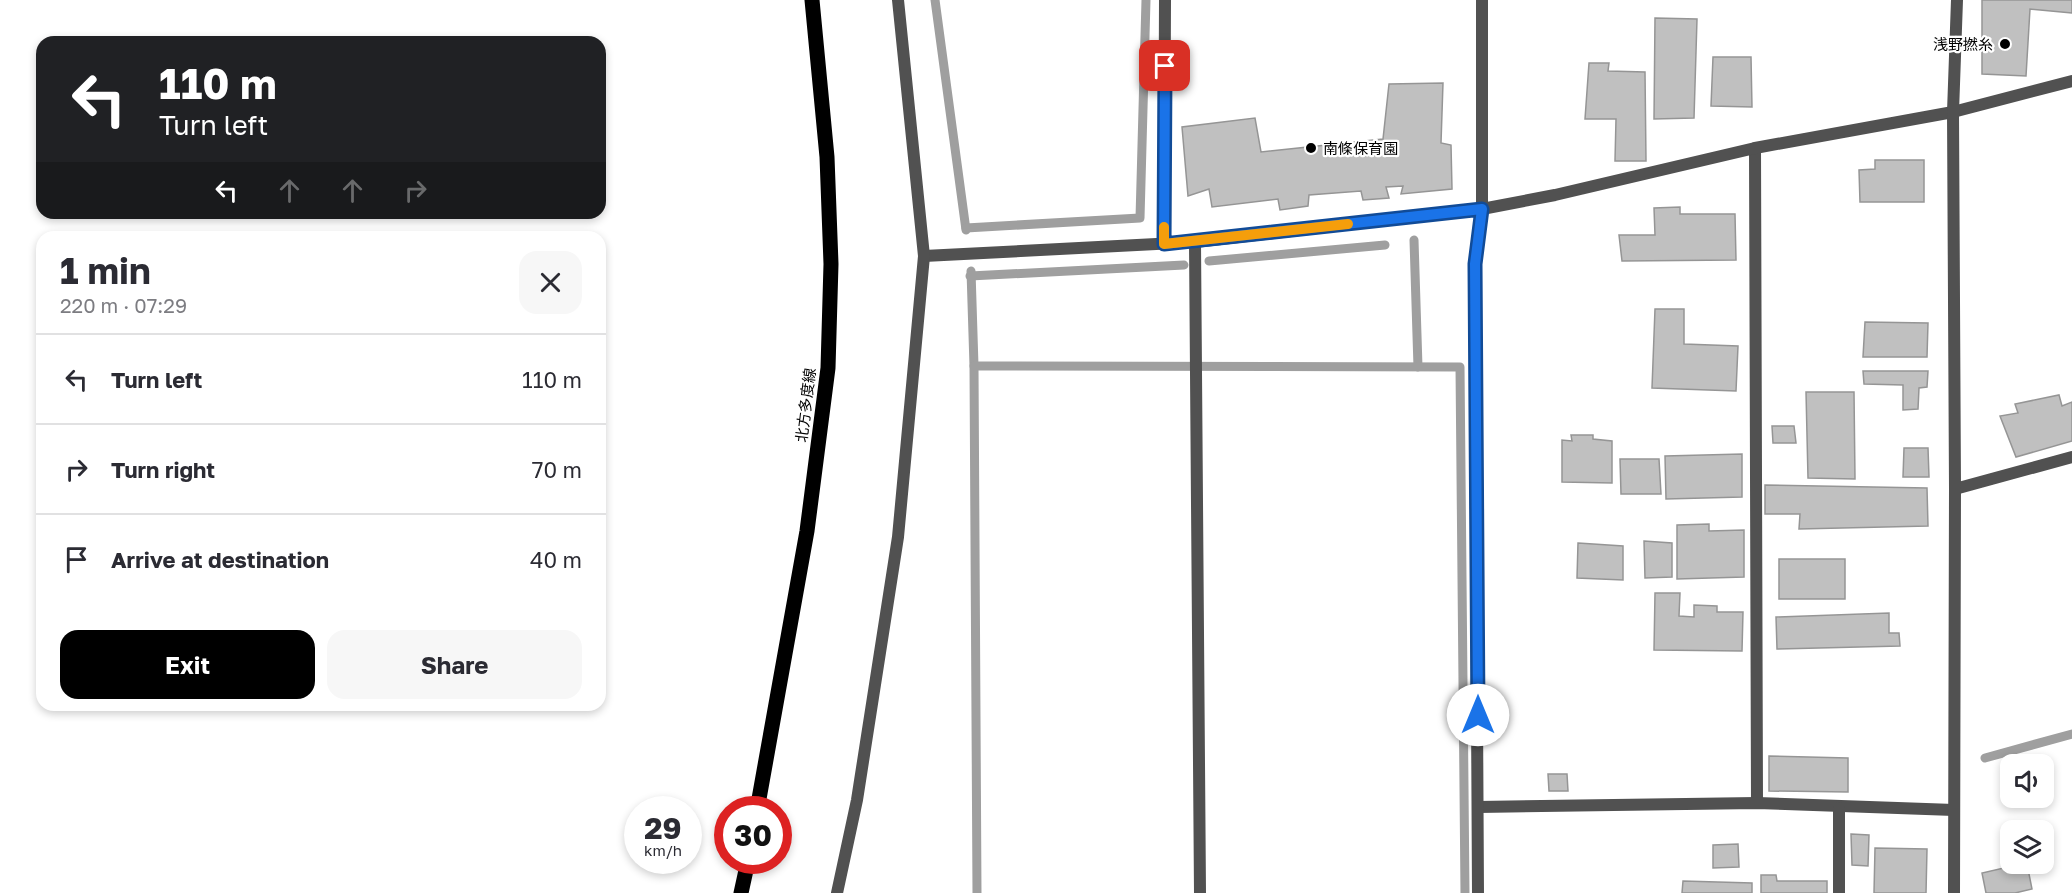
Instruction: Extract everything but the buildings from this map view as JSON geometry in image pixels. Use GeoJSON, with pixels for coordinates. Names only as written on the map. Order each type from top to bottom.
{"type":"FeatureCollection","features":[{"type":"Feature","properties":{"kind":"main road","name":"北方多度線"},"geometry":{"type":"LineString","coordinates":[[760,796],[807,531],[828,368],[831,264],[827,157],[812,0]]}},
{"type":"Feature","properties":{"kind":"main road"},"geometry":{"type":"LineString","coordinates":[[741,893],[745,874]]}},
{"type":"Feature","properties":{"kind":"street"},"geometry":{"type":"LineString","coordinates":[[837,893],[857,800],[898,537],[924,256],[898,0]]}},
{"type":"Feature","properties":{"kind":"street"},"geometry":{"type":"LineString","coordinates":[[1164,244],[1165,0]]}},
{"type":"Feature","properties":{"kind":"street"},"geometry":{"type":"LineString","coordinates":[[1478,893],[1475,264],[1482,209],[1482,0]]}},
{"type":"Feature","properties":{"kind":"street"},"geometry":{"type":"LineString","coordinates":[[1954,893],[1953,112],[1957,0]]}},
{"type":"Feature","properties":{"kind":"street"},"geometry":{"type":"LineString","coordinates":[[924,256],[1195,242],[1482,209],[1555,195],[1755,148],[1953,112],[2072,81]]}},
{"type":"Feature","properties":{"kind":"street"},"geometry":{"type":"LineString","coordinates":[[1755,148],[1757,803]]}},
{"type":"Feature","properties":{"kind":"street"},"geometry":{"type":"LineString","coordinates":[[1195,242],[1200,893]]}},
{"type":"Feature","properties":{"kind":"street"},"geometry":{"type":"LineString","coordinates":[[1955,489],[2072,457]]}},
{"type":"Feature","properties":{"kind":"street"},"geometry":{"type":"LineString","coordinates":[[1478,807],[1757,803],[1839,808],[1954,810]]}},
{"type":"Feature","properties":{"kind":"street"},"geometry":{"type":"LineString","coordinates":[[1839,808],[1839,893]]}},
{"type":"Feature","properties":{"kind":"waterway"},"geometry":{"type":"LineString","coordinates":[[935,0],[966,230]]}},
{"type":"Feature","properties":{"kind":"waterway"},"geometry":{"type":"LineString","coordinates":[[966,228],[1140,218],[1146,0]]}},
{"type":"Feature","properties":{"kind":"waterway"},"geometry":{"type":"LineString","coordinates":[[1414,240],[1418,367]]}},
{"type":"Feature","properties":{"kind":"waterway"},"geometry":{"type":"LineString","coordinates":[[1209,261],[1385,245]]}},
{"type":"Feature","properties":{"kind":"waterway"},"geometry":{"type":"LineString","coordinates":[[970,276],[1184,265]]}},
{"type":"Feature","properties":{"kind":"waterway"},"geometry":{"type":"LineString","coordinates":[[971,271],[974,366],[977,893]]}},
{"type":"Feature","properties":{"kind":"waterway"},"geometry":{"type":"LineString","coordinates":[[974,366],[1460,367],[1465,893]]}},
{"type":"Feature","properties":{"kind":"waterway"},"geometry":{"type":"LineString","coordinates":[[1985,758],[2072,734]]}},
{"type":"Feature","properties":{"kind":"slow traffic"},"geometry":{"type":"LineString","coordinates":[[1164,227],[1164,244],[1348,224]]}},
{"type":"Feature","properties":{"kind":"place","name":"浅野撚糸"},"geometry":{"type":"Point","coordinates":[2005,44]}},
{"type":"Feature","properties":{"kind":"place","name":"南條保育園"},"geometry":{"type":"Point","coordinates":[1311,148]}},
{"type":"Feature","properties":{"kind":"route"},"geometry":{"type":"LineString","coordinates":[[1165,66],[1164,244],[1482,209],[1475,264],[1478,715]]}}]}
